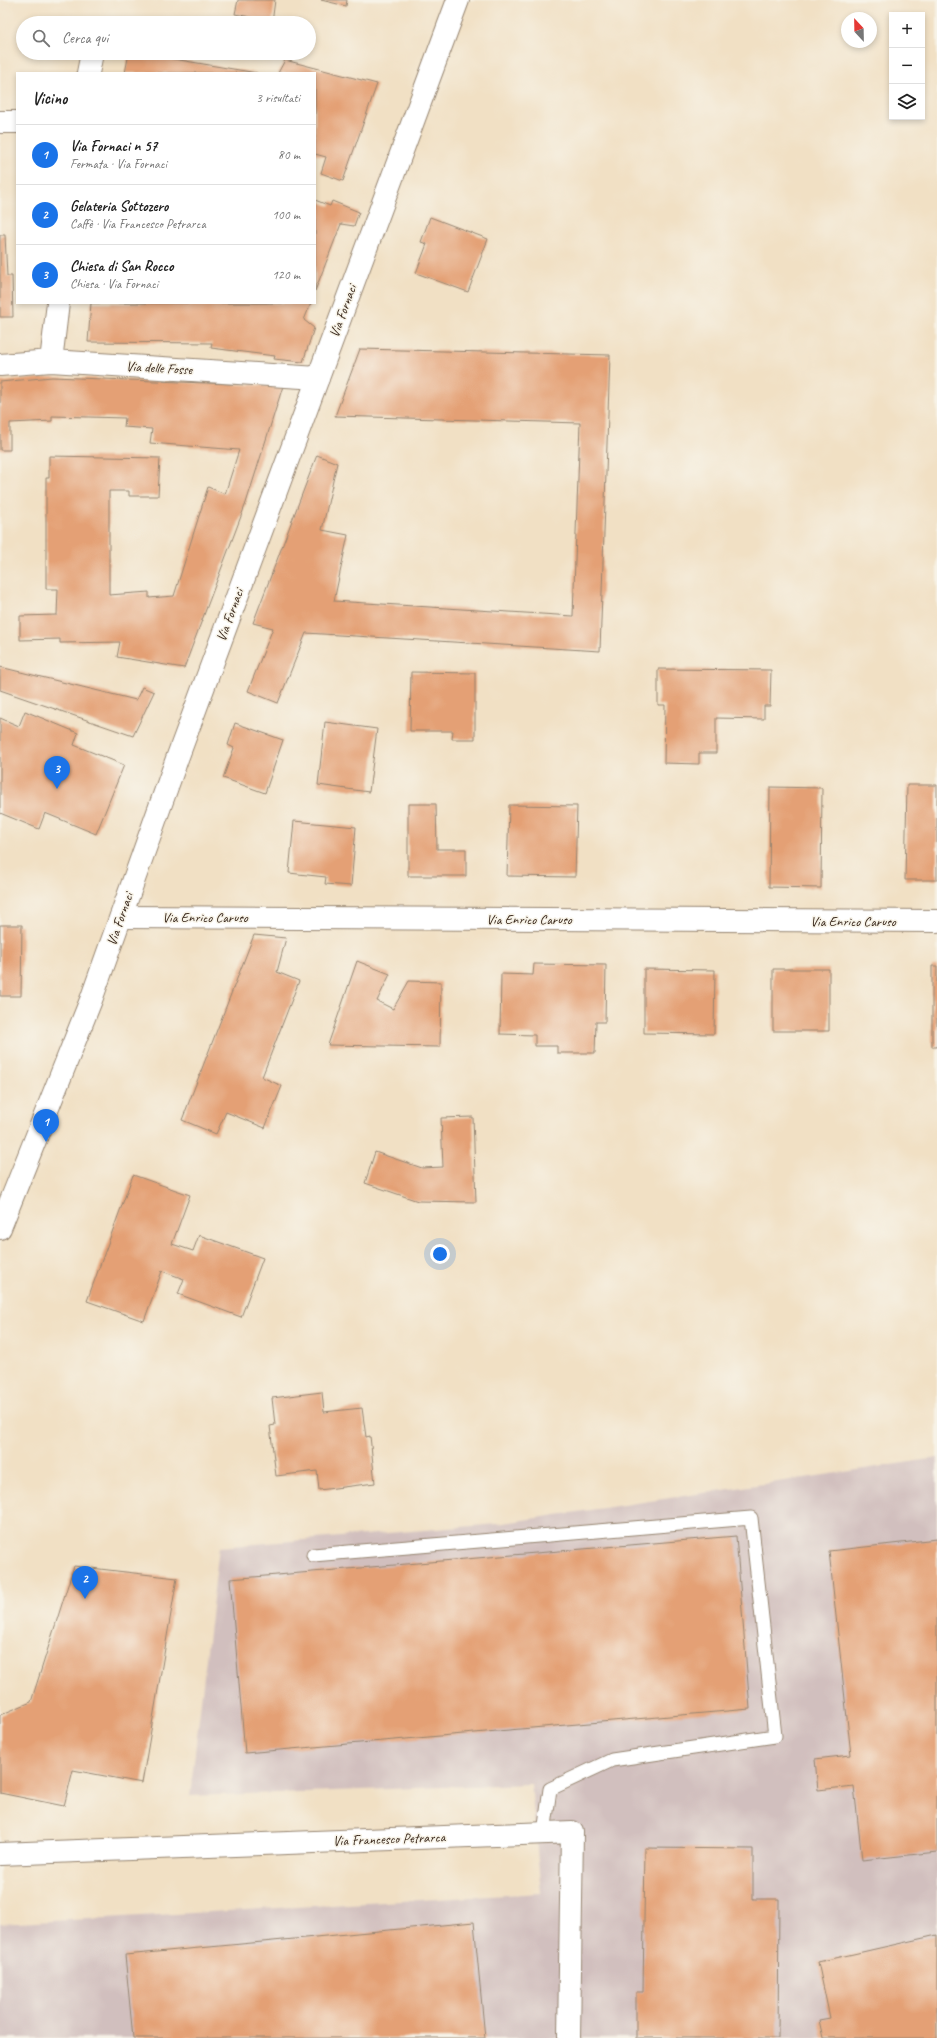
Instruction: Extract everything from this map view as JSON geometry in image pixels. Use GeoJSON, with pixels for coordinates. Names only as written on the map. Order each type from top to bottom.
{"type":"FeatureCollection","features":[{"type":"Feature","properties":{"kind":"street","name":"Via Fornaci"},"geometry":{"type":"LineString","coordinates":[[0,1228],[91,1000],[178,756],[458,0]]}},
{"type":"Feature","properties":{"kind":"street"},"geometry":{"type":"LineString","coordinates":[[88,72],[91,60]]}},
{"type":"Feature","properties":{"kind":"street"},"geometry":{"type":"LineString","coordinates":[[0,122],[16,122]]}},
{"type":"Feature","properties":{"kind":"street"},"geometry":{"type":"LineString","coordinates":[[51,361],[58,304]]}},
{"type":"Feature","properties":{"kind":"street","name":"Via delle Fosse"},"geometry":{"type":"LineString","coordinates":[[0,365],[51,361],[318,378]]}},
{"type":"Feature","properties":{"kind":"street","name":"Via Enrico Caruso"},"geometry":{"type":"LineString","coordinates":[[121,917],[937,921]]}},
{"type":"Feature","properties":{"kind":"street","name":"Via Francesco Petrarca"},"geometry":{"type":"LineString","coordinates":[[0,1854],[572,1832],[569,2038]]}},
{"type":"Feature","properties":{"kind":"lane"},"geometry":{"type":"LineString","coordinates":[[313,1555],[752,1518],[775,1736],[612,1760],[550,1789],[544,1833]]}},
{"type":"Feature","properties":{"kind":"shaded area"},"geometry":{"type":"Polygon","coordinates":[[[937,1458],[937,2038],[0,2038],[0,1924],[541,1893],[531,1784],[190,1796],[219,1547],[497,1524],[937,1458]]]}},
{"type":"Feature","properties":{"kind":"building"},"geometry":{"type":"Polygon","coordinates":[[[238,0],[275,0],[273,16],[245,16],[235,14],[238,0]]]}},
{"type":"Feature","properties":{"kind":"building"},"geometry":{"type":"Polygon","coordinates":[[[321,0],[347,0],[346,6],[321,0]]]}},
{"type":"Feature","properties":{"kind":"building"},"geometry":{"type":"Polygon","coordinates":[[[128,60],[180,60],[251,72],[125,72],[128,60]]]}},
{"type":"Feature","properties":{"kind":"building"},"geometry":{"type":"Polygon","coordinates":[[[285,60],[377,84],[343,181],[321,173],[326,157],[316,154],[316,72],[279,72],[285,60]]]}},
{"type":"Feature","properties":{"kind":"building"},"geometry":{"type":"Polygon","coordinates":[[[316,200],[330,206],[332,201],[359,212],[354,226],[341,224],[316,288],[316,200]]]}},
{"type":"Feature","properties":{"kind":"building"},"geometry":{"type":"Polygon","coordinates":[[[430,217],[488,239],[468,292],[416,273],[427,244],[421,242],[430,217]]]}},
{"type":"Feature","properties":{"kind":"building"},"geometry":{"type":"Polygon","coordinates":[[[0,235],[5,235],[7,276],[12,276],[13,317],[0,317],[0,235]]]}},
{"type":"Feature","properties":{"kind":"building"},"geometry":{"type":"Polygon","coordinates":[[[91,304],[311,304],[304,320],[314,328],[303,362],[274,359],[275,356],[211,348],[212,343],[88,342],[91,304]]]}},
{"type":"Feature","properties":{"kind":"building"},"geometry":{"type":"Polygon","coordinates":[[[360,349],[610,355],[600,651],[306,633],[278,703],[248,691],[273,628],[253,623],[317,455],[337,463],[322,530],[348,535],[334,601],[573,616],[580,423],[335,416],[360,349]]]}},
{"type":"Feature","properties":{"kind":"building"},"geometry":{"type":"Polygon","coordinates":[[[52,377],[283,386],[246,503],[184,668],[117,657],[120,642],[60,643],[60,639],[20,640],[20,616],[57,615],[58,589],[46,589],[46,478],[49,478],[49,456],[160,458],[158,496],[129,496],[129,491],[109,491],[109,595],[149,592],[149,598],[174,596],[208,487],[225,494],[239,450],[150,443],[152,429],[124,427],[125,418],[52,416],[52,421],[10,423],[10,450],[0,450],[0,382],[52,377]]]}},
{"type":"Feature","properties":{"kind":"building"},"geometry":{"type":"Polygon","coordinates":[[[0,667],[136,700],[142,687],[154,692],[133,736],[0,690],[0,667]]]}},
{"type":"Feature","properties":{"kind":"building"},"geometry":{"type":"Polygon","coordinates":[[[658,669],[771,670],[770,706],[764,706],[764,719],[716,718],[716,753],[699,753],[699,764],[664,763],[665,705],[658,705],[658,669]]]}},
{"type":"Feature","properties":{"kind":"building"},"geometry":{"type":"Polygon","coordinates":[[[411,672],[475,673],[475,739],[452,739],[453,731],[410,731],[411,672]]]}},
{"type":"Feature","properties":{"kind":"building"},"geometry":{"type":"Polygon","coordinates":[[[25,711],[78,733],[74,745],[124,765],[96,834],[45,813],[39,829],[0,813],[0,718],[19,726],[25,711]]]}},
{"type":"Feature","properties":{"kind":"building"},"geometry":{"type":"Polygon","coordinates":[[[325,722],[377,729],[369,792],[318,785],[325,722]]]}},
{"type":"Feature","properties":{"kind":"building"},"geometry":{"type":"Polygon","coordinates":[[[235,723],[283,740],[265,793],[223,778],[234,748],[228,745],[235,723]]]}},
{"type":"Feature","properties":{"kind":"building"},"geometry":{"type":"Polygon","coordinates":[[[907,785],[937,785],[937,880],[905,880],[907,785]]]}},
{"type":"Feature","properties":{"kind":"building"},"geometry":{"type":"Polygon","coordinates":[[[770,787],[822,788],[821,888],[769,887],[770,787]]]}},
{"type":"Feature","properties":{"kind":"building"},"geometry":{"type":"Polygon","coordinates":[[[408,804],[436,804],[437,849],[466,849],[466,876],[408,876],[408,804]]]}},
{"type":"Feature","properties":{"kind":"building"},"geometry":{"type":"Polygon","coordinates":[[[509,805],[577,806],[575,877],[507,876],[509,805]]]}},
{"type":"Feature","properties":{"kind":"building"},"geometry":{"type":"Polygon","coordinates":[[[294,821],[356,827],[351,886],[325,884],[326,877],[289,873],[294,821]]]}},
{"type":"Feature","properties":{"kind":"building"},"geometry":{"type":"Polygon","coordinates":[[[0,925],[22,925],[21,996],[0,996],[0,925]]]}},
{"type":"Feature","properties":{"kind":"building"},"geometry":{"type":"Polygon","coordinates":[[[254,935],[286,938],[277,972],[299,981],[262,1077],[282,1086],[265,1128],[226,1112],[216,1134],[182,1120],[254,935]]]}},
{"type":"Feature","properties":{"kind":"building"},"geometry":{"type":"Polygon","coordinates":[[[357,961],[390,974],[377,1001],[393,1009],[409,981],[441,982],[440,1047],[328,1045],[357,961]]]}},
{"type":"Feature","properties":{"kind":"building"},"geometry":{"type":"Polygon","coordinates":[[[534,964],[606,965],[605,1022],[596,1022],[595,1053],[557,1053],[557,1046],[535,1046],[535,1035],[500,1034],[501,974],[533,975],[534,964]]]}},
{"type":"Feature","properties":{"kind":"building"},"geometry":{"type":"Polygon","coordinates":[[[932,966],[937,966],[937,1047],[932,1047],[932,966]]]}},
{"type":"Feature","properties":{"kind":"building"},"geometry":{"type":"Polygon","coordinates":[[[644,969],[715,970],[714,1034],[644,1033],[644,969]]]}},
{"type":"Feature","properties":{"kind":"building"},"geometry":{"type":"Polygon","coordinates":[[[773,969],[829,969],[829,1031],[773,1031],[773,969]]]}},
{"type":"Feature","properties":{"kind":"building"},"geometry":{"type":"Polygon","coordinates":[[[473,1117],[476,1202],[418,1201],[365,1183],[375,1152],[422,1168],[443,1167],[441,1118],[473,1117]]]}},
{"type":"Feature","properties":{"kind":"building"},"geometry":{"type":"Polygon","coordinates":[[[133,1175],[190,1195],[172,1244],[193,1251],[199,1235],[263,1258],[241,1317],[178,1294],[184,1279],[162,1271],[144,1321],[87,1301],[133,1175]]]}},
{"type":"Feature","properties":{"kind":"building"},"geometry":{"type":"Polygon","coordinates":[[[322,1392],[324,1412],[362,1408],[366,1437],[370,1436],[375,1483],[319,1490],[317,1471],[276,1476],[270,1426],[275,1425],[272,1398],[322,1392]]]}},
{"type":"Feature","properties":{"kind":"building"},"geometry":{"type":"Polygon","coordinates":[[[736,1536],[750,1709],[245,1753],[230,1579],[736,1536]]]}},
{"type":"Feature","properties":{"kind":"building"},"geometry":{"type":"Polygon","coordinates":[[[937,1539],[937,1852],[862,1860],[854,1786],[818,1790],[815,1759],[851,1755],[829,1551],[937,1539]]]}},
{"type":"Feature","properties":{"kind":"building"},"geometry":{"type":"Polygon","coordinates":[[[74,1566],[177,1578],[142,1783],[73,1770],[64,1806],[0,1793],[0,1715],[31,1702],[74,1566]]]}},
{"type":"Feature","properties":{"kind":"building"},"geometry":{"type":"Polygon","coordinates":[[[645,1848],[753,1849],[753,1899],[779,1899],[778,2038],[636,2038],[636,1992],[643,1992],[645,1848]]]}},
{"type":"Feature","properties":{"kind":"building"},"geometry":{"type":"Polygon","coordinates":[[[474,1922],[485,2038],[133,2038],[125,1955],[474,1922]]]}},
{"type":"Feature","properties":{"kind":"building"},"geometry":{"type":"Polygon","coordinates":[[[937,1935],[937,2038],[823,2038],[819,2020],[830,2018],[818,1962],[937,1935]]]}},
{"type":"Feature","properties":{"kind":"place","name":"Chiesa di San Rocco"},"geometry":{"type":"Point","coordinates":[57,789]}},
{"type":"Feature","properties":{"kind":"place","name":"Via Fornaci n 57"},"geometry":{"type":"Point","coordinates":[46,1142]}},
{"type":"Feature","properties":{"kind":"place","name":"Gelateria Sottozero"},"geometry":{"type":"Point","coordinates":[85,1599]}}]}
